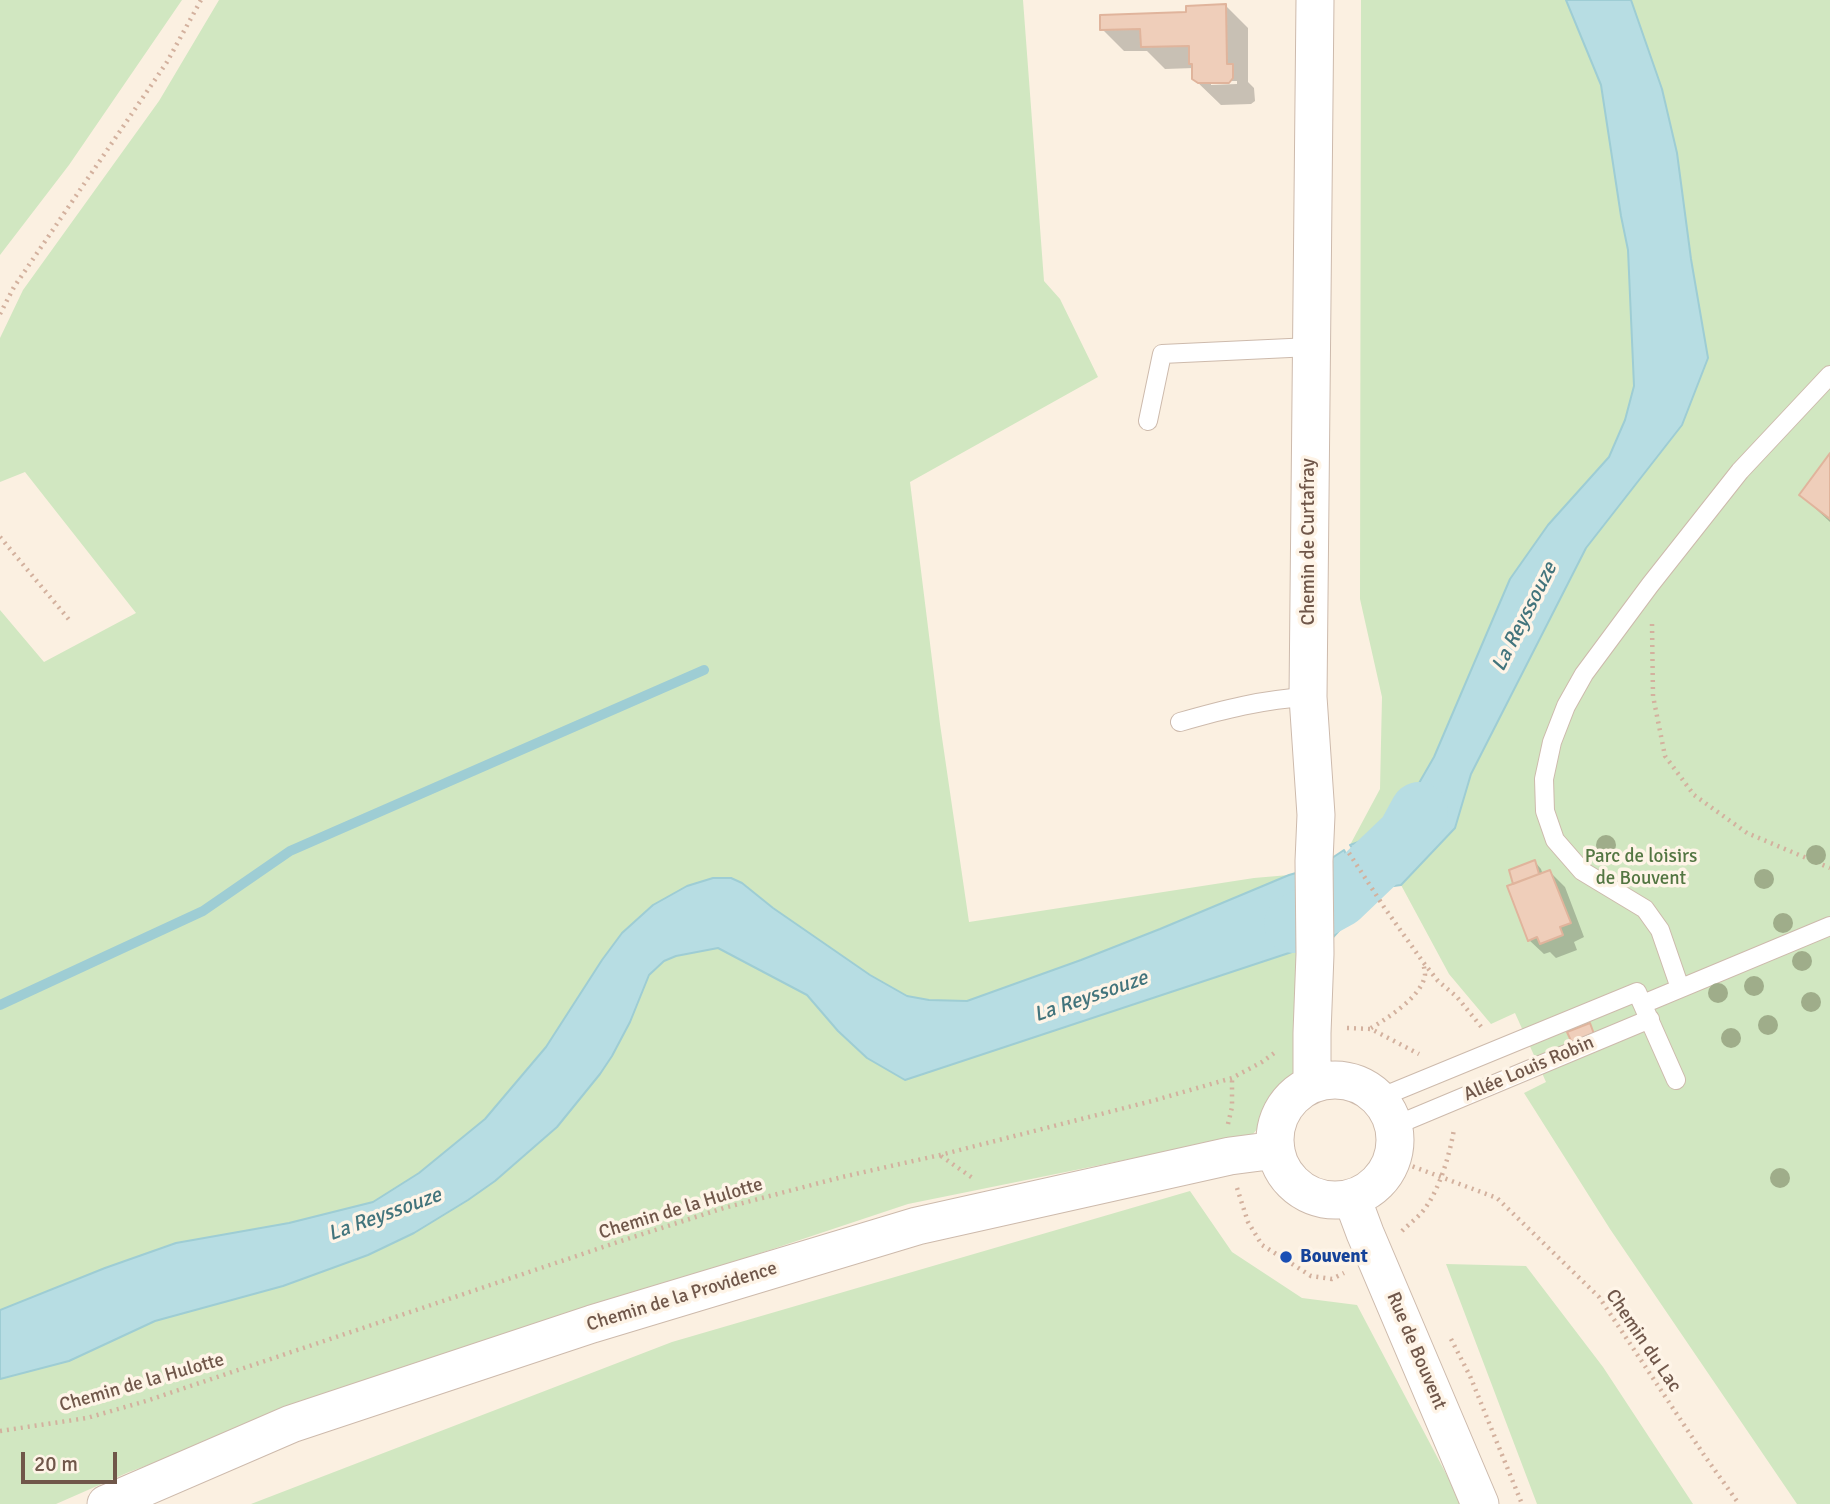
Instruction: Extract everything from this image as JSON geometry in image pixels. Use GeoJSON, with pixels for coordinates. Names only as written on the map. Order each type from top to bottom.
{"type":"FeatureCollection","features":[{"type":"Feature","properties":{"kind":"street","name":"Chemin de Curtafray"},"geometry":{"type":"LineString","coordinates":[[1312,1084],[1315,954],[1330,854],[1317,815],[1308,697],[1315,0]]}},
{"type":"Feature","properties":{"kind":"street"},"geometry":{"type":"LineString","coordinates":[[1326,1080],[1355,1083],[1368,1089],[1389,1128],[1385,1174],[1365,1192],[1352,1198],[1332,1200],[1312,1196],[1295,1185],[1283,1169],[1276,1150],[1275,1134],[1279,1118],[1287,1104],[1298,1092],[1326,1080]]}},
{"type":"Feature","properties":{"kind":"street","name":"Chemin de la Providence"},"geometry":{"type":"LineString","coordinates":[[106,1504],[291,1424],[605,1320],[917,1226],[1230,1156],[1276,1150]]}},
{"type":"Feature","properties":{"kind":"street","name":"Rue de Bouvent"},"geometry":{"type":"LineString","coordinates":[[1352,1198],[1480,1504]]}},
{"type":"Feature","properties":{"kind":"lane"},"geometry":{"type":"LineString","coordinates":[[1149,421],[1162,354],[1311,347]]}},
{"type":"Feature","properties":{"kind":"lane"},"geometry":{"type":"LineString","coordinates":[[1680,988],[1660,930],[1645,909],[1582,871],[1555,840],[1545,811],[1544,779],[1552,742],[1566,706],[1584,674],[1650,584],[1740,471],[1830,375]]}},
{"type":"Feature","properties":{"kind":"lane"},"geometry":{"type":"LineString","coordinates":[[1180,722],[1228,709],[1308,697]]}},
{"type":"Feature","properties":{"kind":"lane","name":"Allée Louis Robin"},"geometry":{"type":"LineString","coordinates":[[1389,1128],[1452,1102],[1646,1012],[1680,988],[1830,926]]}},
{"type":"Feature","properties":{"kind":"lane","name":"Allée Louis Robin"},"geometry":{"type":"LineString","coordinates":[[1389,1128],[1499,1049],[1637,992],[1646,1012]]}},
{"type":"Feature","properties":{"kind":"lane"},"geometry":{"type":"LineString","coordinates":[[1646,1012],[1676,1080]]}},
{"type":"Feature","properties":{"kind":"path"},"geometry":{"type":"LineString","coordinates":[[0,314],[14,287],[167,62],[201,0]]}},
{"type":"Feature","properties":{"kind":"path"},"geometry":{"type":"LineString","coordinates":[[0,537],[71,622]]}},
{"type":"Feature","properties":{"kind":"path"},"geometry":{"type":"LineString","coordinates":[[1650,584],[1653,696],[1665,756],[1694,795],[1747,833],[1830,868]]}},
{"type":"Feature","properties":{"kind":"path"},"geometry":{"type":"LineString","coordinates":[[1330,854],[1384,907],[1438,981],[1457,997],[1499,1049]]}},
{"type":"Feature","properties":{"kind":"path","name":"Chemin de la Hulotte"},"geometry":{"type":"LineString","coordinates":[[0,1431],[87,1418],[146,1401],[724,1208],[1152,1101],[1232,1078],[1262,1062],[1291,1040],[1335,1028],[1371,1028],[1395,1013],[1419,988],[1425,975],[1423,962]]}},
{"type":"Feature","properties":{"kind":"path"},"geometry":{"type":"LineString","coordinates":[[1232,1078],[1232,1107],[1226,1134],[1238,1191],[1248,1222],[1262,1245],[1285,1261],[1311,1276],[1332,1279],[1397,1235],[1426,1208],[1441,1177],[1453,1134],[1455,1118],[1452,1102]]}},
{"type":"Feature","properties":{"kind":"path","name":"Chemin du Lac"},"geometry":{"type":"LineString","coordinates":[[1389,1128],[1441,1177],[1497,1198],[1599,1297],[1739,1504]]}},
{"type":"Feature","properties":{"kind":"green space"},"geometry":{"type":"Polygon","coordinates":[[[0,0],[182,0],[69,165],[0,255],[0,0]]]}},
{"type":"Feature","properties":{"kind":"green space"},"geometry":{"type":"Polygon","coordinates":[[[219,0],[1023,0],[1044,281],[1060,299],[1098,377],[910,482],[940,724],[969,922],[1254,878],[1289,875],[1081,960],[967,1001],[929,1000],[907,996],[870,975],[773,908],[742,883],[731,878],[713,878],[602,960],[546,1047],[485,1119],[419,1173],[373,1202],[289,1223],[176,1243],[0,1310],[0,610],[44,662],[136,613],[25,472],[0,482],[0,338],[23,290],[159,101],[219,0]]]}},
{"type":"Feature","properties":{"kind":"green space"},"geometry":{"type":"Polygon","coordinates":[[[1361,0],[1566,0],[1601,84],[1628,250],[1634,385],[1625,420],[1609,457],[1548,525],[1434,757],[1392,830],[1350,845],[1380,789],[1382,697],[1360,599],[1361,0]]]}},
{"type":"Feature","properties":{"kind":"green space","name":"Parc de loisirs de Bouvent"},"geometry":{"type":"Polygon","coordinates":[[[1631,0],[1830,0],[1830,1504],[1797,1504],[1610,1229],[1524,1093],[1546,1082],[1515,1013],[1491,1024],[1449,974],[1401,885],[1455,828],[1471,774],[1586,548],[1682,425],[1708,358],[1677,153],[1662,89],[1631,0]]]}},
{"type":"Feature","properties":{"kind":"green space"},"geometry":{"type":"Polygon","coordinates":[[[1307,947],[1298,1080],[1253,1134],[908,1204],[427,1364],[129,1472],[56,1504],[0,1504],[0,1379],[69,1361],[155,1321],[283,1286],[368,1255],[414,1233],[468,1200],[495,1181],[557,1126],[600,1074],[630,1022],[649,975],[664,961],[718,948],[807,995],[838,1031],[1307,947]]]}},
{"type":"Feature","properties":{"kind":"green space"},"geometry":{"type":"Polygon","coordinates":[[[1190,1191],[1232,1252],[1302,1298],[1357,1305],[1462,1504],[251,1504],[672,1342],[1190,1191]]]}},
{"type":"Feature","properties":{"kind":"green space"},"geometry":{"type":"Polygon","coordinates":[[[1446,1264],[1526,1266],[1603,1367],[1693,1504],[1537,1504],[1446,1264]]]}},
{"type":"Feature","properties":{"kind":"water"},"geometry":{"type":"Polygon","coordinates":[[[1566,0],[1631,0],[1662,89],[1677,153],[1708,358],[1682,425],[1586,548],[1471,774],[1455,828],[1401,885],[1379,888],[1350,845],[1392,830],[1434,757],[1510,579],[1548,525],[1609,457],[1625,420],[1634,386],[1628,250],[1601,85],[1566,0]]]}},
{"type":"Feature","properties":{"kind":"water"},"geometry":{"type":"Polygon","coordinates":[[[1344,850],[1368,898],[1328,943],[1320,866],[1344,850]]]}},
{"type":"Feature","properties":{"kind":"water"},"geometry":{"type":"Polygon","coordinates":[[[1303,871],[1307,947],[905,1080],[867,1058],[838,1031],[807,995],[718,948],[676,956],[664,961],[649,975],[630,1022],[612,1056],[557,1127],[495,1181],[468,1200],[414,1233],[368,1255],[283,1286],[155,1321],[69,1361],[0,1379],[0,1310],[176,1243],[289,1223],[373,1202],[419,1173],[485,1119],[546,1047],[622,933],[653,905],[687,886],[713,878],[731,878],[742,883],[773,908],[870,975],[907,996],[929,1000],[967,1001],[1081,960],[1303,871]]]}},
{"type":"Feature","properties":{"kind":"building"},"geometry":{"type":"Polygon","coordinates":[[[1226,4],[1227,64],[1233,64],[1233,78],[1229,83],[1198,83],[1192,79],[1189,46],[1141,47],[1140,29],[1100,30],[1100,15],[1186,12],[1186,6],[1226,4]]]}},
{"type":"Feature","properties":{"kind":"building"},"geometry":{"type":"Polygon","coordinates":[[[1830,453],[1830,519],[1799,495],[1830,453]]]}},
{"type":"Feature","properties":{"kind":"building"},"geometry":{"type":"Polygon","coordinates":[[[1535,860],[1539,874],[1513,884],[1509,870],[1535,860]]]}},
{"type":"Feature","properties":{"kind":"building"},"geometry":{"type":"Polygon","coordinates":[[[1550,870],[1571,923],[1560,927],[1563,935],[1540,944],[1537,937],[1528,941],[1507,886],[1550,870]]]}},
{"type":"Feature","properties":{"kind":"building"},"geometry":{"type":"Polygon","coordinates":[[[1590,1023],[1594,1034],[1572,1043],[1567,1032],[1590,1023]]]}},
{"type":"Feature","properties":{"kind":"waterway"},"geometry":{"type":"LineString","coordinates":[[0,1005],[203,911],[290,851],[704,670]]}},
{"type":"Feature","properties":{"kind":"waterway","name":"La Reyssouze"},"geometry":{"type":"LineString","coordinates":[[1293,924],[1340,898],[1406,835],[1419,811]]}},
{"type":"Feature","properties":{"kind":"place","name":"Bouvent"},"geometry":{"type":"Point","coordinates":[1286,1257]}}]}
